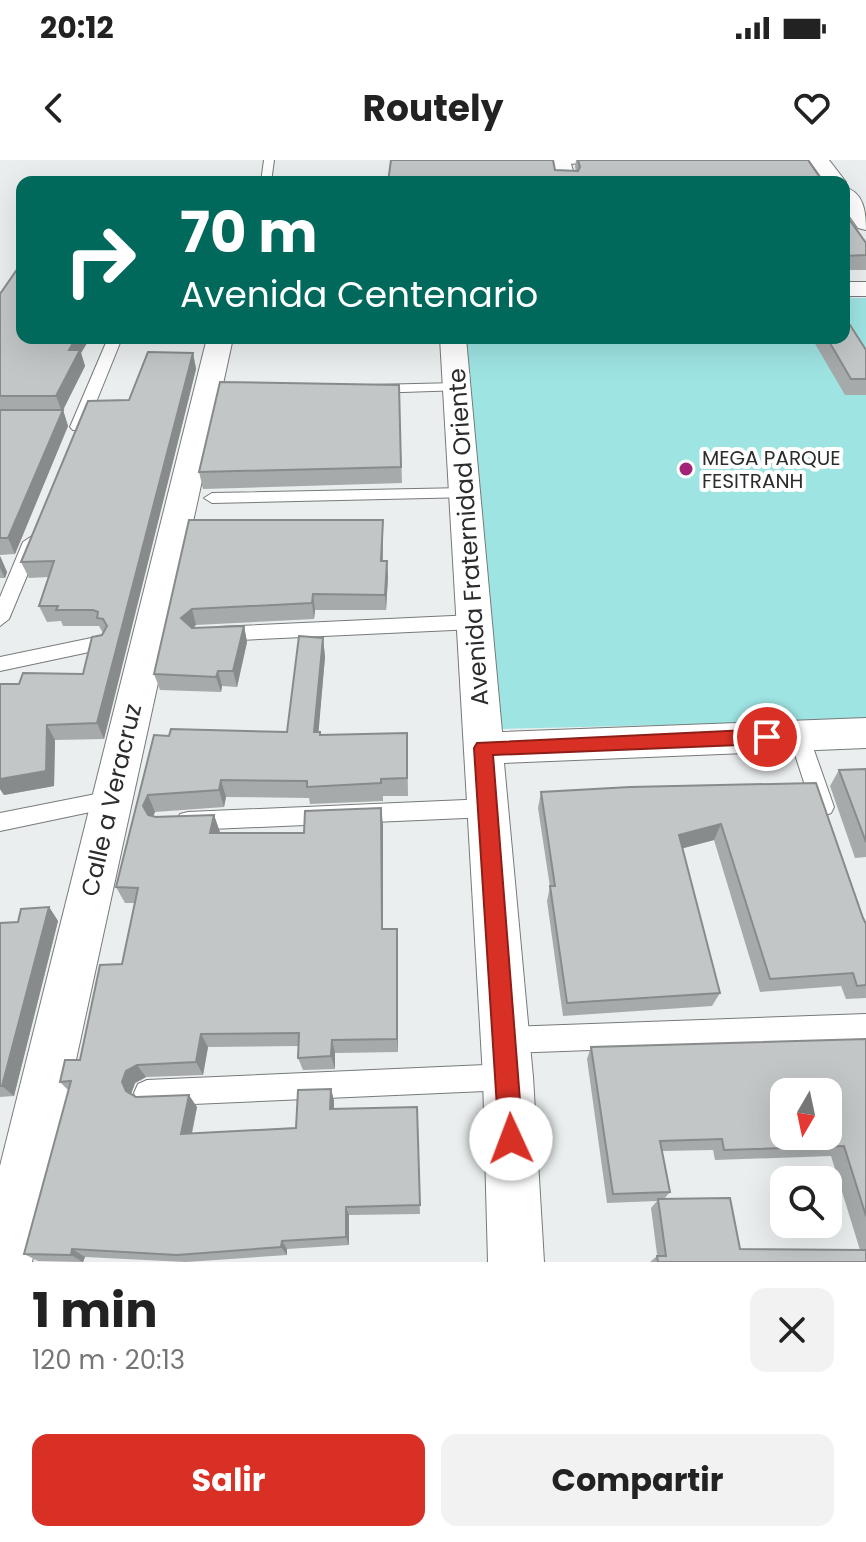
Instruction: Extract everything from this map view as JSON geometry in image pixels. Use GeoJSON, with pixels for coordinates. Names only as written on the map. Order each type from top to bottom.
{"type":"FeatureCollection","features":[{"type":"Feature","properties":{"kind":"street"},"geometry":{"type":"LineString","coordinates":[[819,160],[831,176]]}},
{"type":"Feature","properties":{"kind":"street","name":"Calle a Veracruz"},"geometry":{"type":"LineString","coordinates":[[4,1262],[219,344]]}},
{"type":"Feature","properties":{"kind":"street","name":"Avenida Fraternidad Oriente"},"geometry":{"type":"LineString","coordinates":[[453,344],[507,1058],[516,1262]]}},
{"type":"Feature","properties":{"kind":"street"},"geometry":{"type":"LineString","coordinates":[[483,748],[866,733]]}},
{"type":"Feature","properties":{"kind":"lane"},"geometry":{"type":"LineString","coordinates":[[530,162],[635,160]]}},
{"type":"Feature","properties":{"kind":"lane"},"geometry":{"type":"LineString","coordinates":[[70,448],[75,419],[112,344]]}},
{"type":"Feature","properties":{"kind":"lane"},"geometry":{"type":"LineString","coordinates":[[352,389],[457,387]]}},
{"type":"Feature","properties":{"kind":"lane"},"geometry":{"type":"LineString","coordinates":[[212,498],[465,493]]}},
{"type":"Feature","properties":{"kind":"lane"},"geometry":{"type":"LineString","coordinates":[[0,619],[40,520]]}},
{"type":"Feature","properties":{"kind":"lane"},"geometry":{"type":"LineString","coordinates":[[0,563],[23,563]]}},
{"type":"Feature","properties":{"kind":"lane"},"geometry":{"type":"LineString","coordinates":[[198,634],[474,622]]}},
{"type":"Feature","properties":{"kind":"lane"},"geometry":{"type":"LineString","coordinates":[[0,664],[101,643]]}},
{"type":"Feature","properties":{"kind":"lane"},"geometry":{"type":"LineString","coordinates":[[799,736],[830,826]]}},
{"type":"Feature","properties":{"kind":"lane"},"geometry":{"type":"LineString","coordinates":[[0,822],[111,800]]}},
{"type":"Feature","properties":{"kind":"lane"},"geometry":{"type":"LineString","coordinates":[[164,822],[488,808]]}},
{"type":"Feature","properties":{"kind":"lane"},"geometry":{"type":"LineString","coordinates":[[147,1093],[866,1027]]}},
{"type":"Feature","properties":{"kind":"shaded area"},"geometry":{"type":"Polygon","coordinates":[[[850,298],[866,298],[866,720],[499,729],[467,344],[850,344],[850,298]]]}},
{"type":"Feature","properties":{"kind":"building"},"geometry":{"type":"Polygon","coordinates":[[[391,160],[553,160],[555,170],[578,171],[578,160],[808,160],[819,176],[389,176],[391,160]]]}},
{"type":"Feature","properties":{"kind":"building"},"geometry":{"type":"Polygon","coordinates":[[[850,220],[866,243],[866,255],[850,256],[850,220]]]}},
{"type":"Feature","properties":{"kind":"building"},"geometry":{"type":"Polygon","coordinates":[[[16,271],[16,344],[72,344],[69,350],[80,350],[56,396],[0,396],[0,294],[16,271]]]}},
{"type":"Feature","properties":{"kind":"building"},"geometry":{"type":"Polygon","coordinates":[[[850,325],[866,350],[866,379],[851,379],[831,344],[850,344],[850,325]]]}},
{"type":"Feature","properties":{"kind":"building"},"geometry":{"type":"Polygon","coordinates":[[[148,352],[193,353],[97,723],[47,725],[46,771],[0,779],[0,684],[19,684],[23,673],[83,674],[92,637],[102,635],[107,626],[103,619],[97,618],[98,612],[93,610],[56,610],[58,606],[39,606],[54,561],[21,562],[88,401],[129,400],[148,352]]]}},
{"type":"Feature","properties":{"kind":"building"},"geometry":{"type":"Polygon","coordinates":[[[220,382],[399,385],[401,467],[199,472],[220,382]]]}},
{"type":"Feature","properties":{"kind":"building"},"geometry":{"type":"Polygon","coordinates":[[[0,410],[63,410],[8,538],[0,538],[0,410]]]}},
{"type":"Feature","properties":{"kind":"building"},"geometry":{"type":"Polygon","coordinates":[[[189,520],[383,520],[381,561],[387,561],[385,595],[313,594],[312,603],[192,609],[181,618],[192,628],[244,626],[233,671],[218,671],[216,677],[154,674],[189,520]]]}},
{"type":"Feature","properties":{"kind":"building"},"geometry":{"type":"Polygon","coordinates":[[[299,636],[323,638],[314,732],[320,732],[320,735],[407,733],[407,778],[381,779],[381,783],[307,787],[307,781],[221,780],[219,790],[148,795],[143,806],[148,815],[156,817],[214,815],[210,833],[304,833],[305,811],[381,808],[382,929],[397,929],[397,1039],[332,1040],[331,1056],[298,1058],[299,1033],[201,1034],[196,1062],[137,1065],[126,1071],[122,1082],[126,1091],[136,1097],[189,1095],[181,1134],[296,1128],[298,1090],[331,1089],[330,1109],[417,1107],[420,1205],[346,1207],[346,1237],[282,1241],[281,1247],[177,1255],[72,1249],[71,1255],[24,1254],[71,1081],[60,1082],[65,1060],[80,1060],[100,965],[122,964],[138,888],[116,887],[154,735],[169,736],[171,729],[287,732],[299,636]]]}},
{"type":"Feature","properties":{"kind":"building"},"geometry":{"type":"Polygon","coordinates":[[[866,769],[866,842],[839,770],[866,769]]]}},
{"type":"Feature","properties":{"kind":"building"},"geometry":{"type":"Polygon","coordinates":[[[816,783],[866,924],[866,985],[857,986],[853,973],[770,979],[721,824],[679,835],[720,993],[567,1003],[550,886],[555,886],[541,792],[816,783]]]}},
{"type":"Feature","properties":{"kind":"building"},"geometry":{"type":"Polygon","coordinates":[[[49,907],[0,1086],[0,923],[18,922],[21,909],[49,907]]]}},
{"type":"Feature","properties":{"kind":"building"},"geometry":{"type":"Polygon","coordinates":[[[866,1039],[866,1216],[842,1146],[842,1078],[770,1078],[770,1148],[724,1150],[722,1139],[660,1141],[670,1192],[613,1194],[591,1047],[866,1039]]]}},
{"type":"Feature","properties":{"kind":"building"},"geometry":{"type":"Polygon","coordinates":[[[730,1198],[740,1249],[866,1250],[866,1262],[658,1262],[657,1256],[666,1256],[658,1199],[730,1198]]]}},
{"type":"Feature","properties":{"kind":"place","name":"MEGA PARQUE FESITRANH"},"geometry":{"type":"Point","coordinates":[686,469]}},
{"type":"Feature","properties":{"kind":"route"},"geometry":{"type":"LineString","coordinates":[[511,1139],[483,748],[767,737]]}}]}
